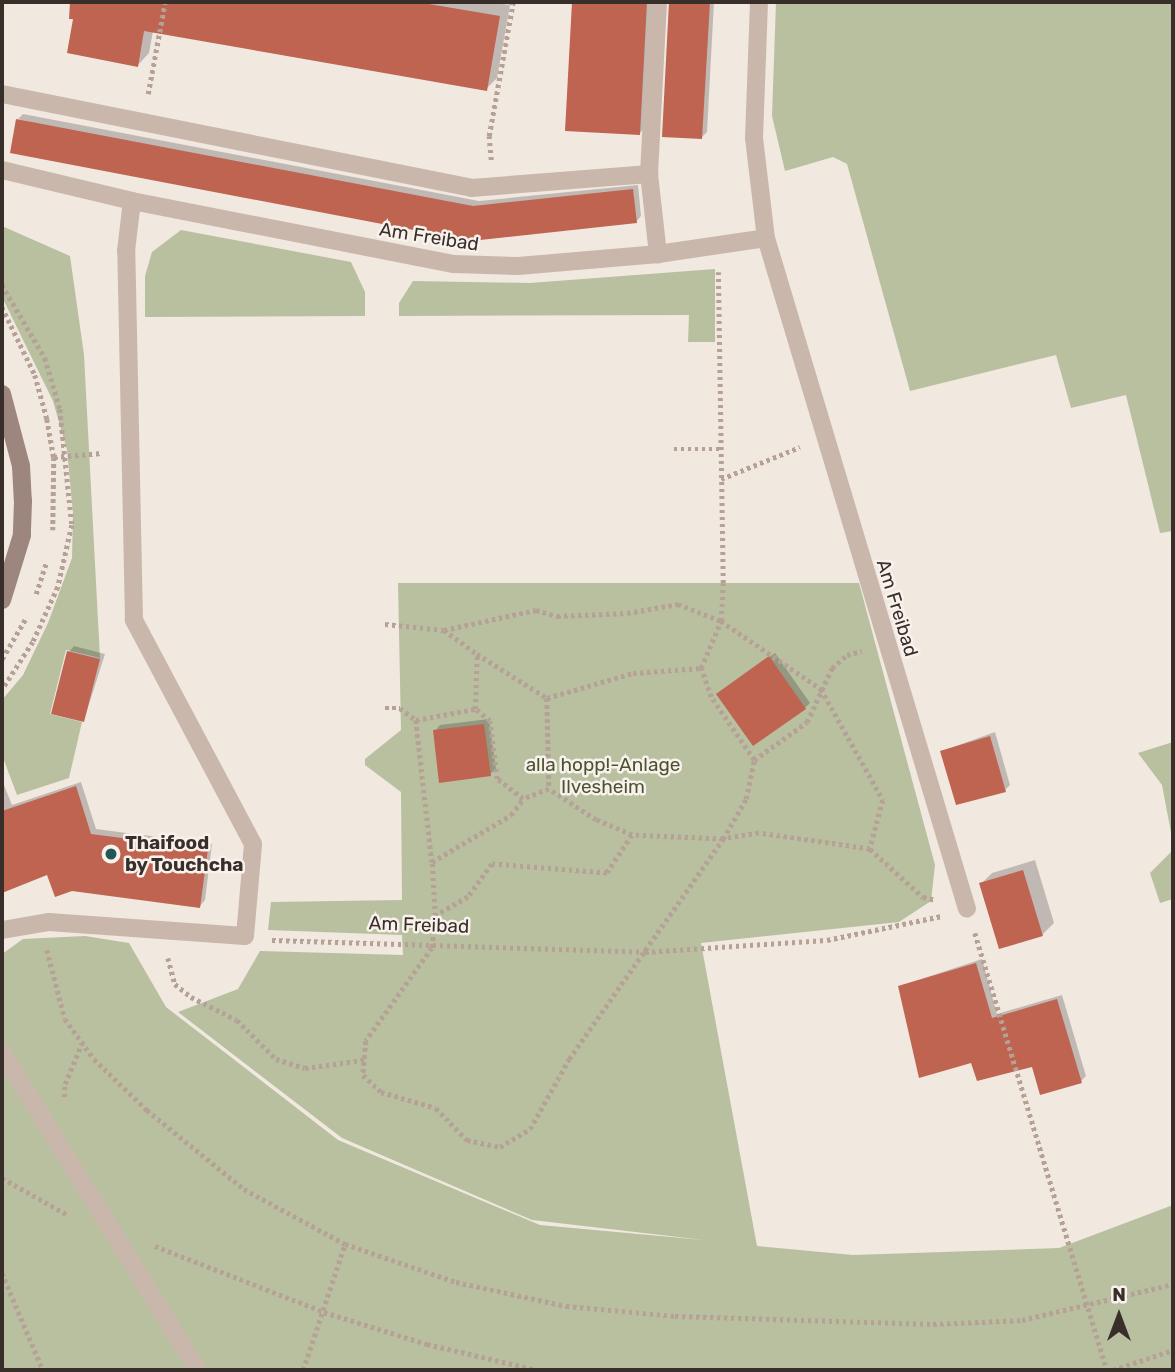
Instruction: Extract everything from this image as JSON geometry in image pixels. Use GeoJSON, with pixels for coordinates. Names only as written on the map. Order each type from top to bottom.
{"type":"FeatureCollection","features":[{"type":"Feature","properties":{"kind":"main road"},"geometry":{"type":"LineString","coordinates":[[2,394],[21,466],[23,501],[22,535],[2,600]]}},
{"type":"Feature","properties":{"kind":"street"},"geometry":{"type":"LineString","coordinates":[[658,2],[649,174],[658,254]]}},
{"type":"Feature","properties":{"kind":"street"},"geometry":{"type":"LineString","coordinates":[[759,2],[754,138],[766,238]]}},
{"type":"Feature","properties":{"kind":"street"},"geometry":{"type":"LineString","coordinates":[[2,94],[471,188],[649,174]]}},
{"type":"Feature","properties":{"kind":"street","name":"Am Freibad"},"geometry":{"type":"LineString","coordinates":[[2,170],[132,201],[454,264],[518,266],[658,254],[766,238],[967,909]]}},
{"type":"Feature","properties":{"kind":"street"},"geometry":{"type":"LineString","coordinates":[[2,930],[49,922],[245,936],[253,844],[134,620],[126,251],[132,201]]}},
{"type":"Feature","properties":{"kind":"street"},"geometry":{"type":"LineString","coordinates":[[2,1052],[198,1370]]}},
{"type":"Feature","properties":{"kind":"path"},"geometry":{"type":"LineString","coordinates":[[143,122],[165,2]]}},
{"type":"Feature","properties":{"kind":"path"},"geometry":{"type":"LineString","coordinates":[[494,186],[489,136],[513,2],[509,2]]}},
{"type":"Feature","properties":{"kind":"path"},"geometry":{"type":"LineString","coordinates":[[716,247],[722,449],[720,621],[701,668],[711,697],[754,760]]}},
{"type":"Feature","properties":{"kind":"path"},"geometry":{"type":"LineString","coordinates":[[2,307],[35,375],[54,457],[107,452]]}},
{"type":"Feature","properties":{"kind":"path"},"geometry":{"type":"LineString","coordinates":[[721,479],[824,437]]}},
{"type":"Feature","properties":{"kind":"path"},"geometry":{"type":"LineString","coordinates":[[674,449],[722,449]]}},
{"type":"Feature","properties":{"kind":"path"},"geometry":{"type":"LineString","coordinates":[[385,624],[444,630],[536,610],[557,616],[627,613],[678,604],[720,621],[821,689],[883,800],[870,849]]}},
{"type":"Feature","properties":{"kind":"path"},"geometry":{"type":"LineString","coordinates":[[444,630],[547,698],[633,673],[701,668]]}},
{"type":"Feature","properties":{"kind":"path"},"geometry":{"type":"LineString","coordinates":[[385,708],[400,708],[416,720],[432,862],[435,916],[432,948],[366,1041],[363,1075],[381,1092],[436,1108],[467,1140],[500,1147],[530,1129],[569,1059],[723,839],[746,799],[754,760],[807,722],[832,668],[847,654],[886,644]]}},
{"type":"Feature","properties":{"kind":"path"},"geometry":{"type":"LineString","coordinates":[[475,709],[477,654]]}},
{"type":"Feature","properties":{"kind":"path"},"geometry":{"type":"LineString","coordinates":[[547,698],[549,789]]}},
{"type":"Feature","properties":{"kind":"path"},"geometry":{"type":"LineString","coordinates":[[416,720],[475,709],[490,721],[497,779],[523,799]]}},
{"type":"Feature","properties":{"kind":"path"},"geometry":{"type":"LineString","coordinates":[[432,862],[511,815],[523,799],[549,789]]}},
{"type":"Feature","properties":{"kind":"path"},"geometry":{"type":"LineString","coordinates":[[549,789],[596,820],[632,835],[723,839],[758,833],[870,849],[923,897],[967,909],[1110,1370],[1173,1350]]}},
{"type":"Feature","properties":{"kind":"path"},"geometry":{"type":"LineString","coordinates":[[435,916],[468,897],[492,864],[607,873],[632,835]]}},
{"type":"Feature","properties":{"kind":"path","name":"Am Freibad"},"geometry":{"type":"LineString","coordinates":[[245,936],[432,948],[645,952],[827,940],[897,929],[967,909]]}},
{"type":"Feature","properties":{"kind":"path"},"geometry":{"type":"LineString","coordinates":[[49,922],[47,953],[65,1019],[82,1042],[147,1110],[244,1189],[345,1244],[456,1282],[566,1306],[675,1316],[933,1324],[1022,1321],[1173,1284]]}},
{"type":"Feature","properties":{"kind":"path"},"geometry":{"type":"LineString","coordinates":[[165,930],[175,984],[191,997],[237,1020],[276,1059],[306,1068],[364,1060]]}},
{"type":"Feature","properties":{"kind":"path"},"geometry":{"type":"LineString","coordinates":[[51,1132],[82,1042]]}},
{"type":"Feature","properties":{"kind":"path"},"geometry":{"type":"LineString","coordinates":[[2,1178],[69,1216],[110,1228],[324,1312],[427,1344],[537,1370]]}},
{"type":"Feature","properties":{"kind":"path"},"geometry":{"type":"LineString","coordinates":[[303,1370],[345,1244]]}},
{"type":"Feature","properties":{"kind":"path"},"geometry":{"type":"LineString","coordinates":[[2,1273],[43,1370]]}},
{"type":"Feature","properties":{"kind":"path"},"geometry":{"type":"LineString","coordinates":[[718,1370],[768,1370]]}},
{"type":"Feature","properties":{"kind":"green space"},"geometry":{"type":"Polygon","coordinates":[[[776,2],[1173,2],[1173,531],[1160,533],[1126,395],[1071,408],[1056,355],[910,391],[847,164],[833,157],[785,171],[772,116],[776,2]]]}},
{"type":"Feature","properties":{"kind":"green space"},"geometry":{"type":"Polygon","coordinates":[[[2,226],[70,256],[84,355],[100,658],[66,650],[50,714],[82,722],[69,778],[17,795],[2,755],[2,700],[23,675],[48,623],[72,558],[73,513],[67,450],[53,401],[2,297],[2,226]]]}},
{"type":"Feature","properties":{"kind":"green space"},"geometry":{"type":"Polygon","coordinates":[[[181,230],[351,262],[365,292],[365,316],[145,317],[145,276],[152,252],[181,230]]]}},
{"type":"Feature","properties":{"kind":"green space"},"geometry":{"type":"Polygon","coordinates":[[[715,269],[715,342],[688,342],[689,315],[399,316],[399,303],[413,281],[530,283],[715,269]]]}},
{"type":"Feature","properties":{"kind":"green space","name":"alla hopp!-Anlage Ilvesheim"},"geometry":{"type":"Polygon","coordinates":[[[398,583],[859,583],[935,865],[931,901],[899,922],[701,943],[757,1246],[853,1255],[1059,1248],[1173,1205],[1173,1370],[2,1370],[2,954],[23,939],[85,936],[129,943],[166,1007],[338,1140],[540,1225],[704,1240],[532,1220],[342,1138],[178,1012],[238,989],[260,951],[403,955],[402,935],[268,930],[271,902],[402,900],[401,792],[365,765],[365,759],[401,730],[398,583]]]}},
{"type":"Feature","properties":{"kind":"green space"},"geometry":{"type":"Polygon","coordinates":[[[1173,742],[1173,843],[1162,785],[1138,753],[1173,742]]]}},
{"type":"Feature","properties":{"kind":"green space"},"geometry":{"type":"Polygon","coordinates":[[[1173,850],[1173,899],[1160,903],[1150,873],[1173,850]]]}},
{"type":"Feature","properties":{"kind":"building"},"geometry":{"type":"Polygon","coordinates":[[[70,2],[417,2],[500,16],[487,91],[144,31],[138,67],[67,53],[73,19],[69,19],[70,2]]]}},
{"type":"Feature","properties":{"kind":"building"},"geometry":{"type":"Polygon","coordinates":[[[572,2],[647,2],[640,135],[565,131],[572,2]]]}},
{"type":"Feature","properties":{"kind":"building"},"geometry":{"type":"Polygon","coordinates":[[[669,2],[710,2],[702,139],[662,137],[669,2]]]}},
{"type":"Feature","properties":{"kind":"building"},"geometry":{"type":"Polygon","coordinates":[[[16,119],[473,206],[633,189],[637,223],[471,241],[10,153],[16,119]]]}},
{"type":"Feature","properties":{"kind":"building"},"geometry":{"type":"Polygon","coordinates":[[[67,651],[100,659],[84,722],[51,714],[67,651]]]}},
{"type":"Feature","properties":{"kind":"building"},"geometry":{"type":"Polygon","coordinates":[[[769,656],[806,709],[753,746],[716,694],[769,656]]]}},
{"type":"Feature","properties":{"kind":"building"},"geometry":{"type":"Polygon","coordinates":[[[484,724],[491,776],[439,783],[433,730],[484,724]]]}},
{"type":"Feature","properties":{"kind":"building"},"geometry":{"type":"Polygon","coordinates":[[[990,736],[1006,792],[956,805],[940,751],[990,736]]]}},
{"type":"Feature","properties":{"kind":"building"},"geometry":{"type":"Polygon","coordinates":[[[76,786],[91,834],[208,849],[200,908],[72,891],[55,897],[47,875],[2,893],[2,811],[76,786]]]}},
{"type":"Feature","properties":{"kind":"building"},"geometry":{"type":"Polygon","coordinates":[[[1023,870],[1043,936],[999,949],[979,883],[1023,870]]]}},
{"type":"Feature","properties":{"kind":"building"},"geometry":{"type":"Polygon","coordinates":[[[976,963],[992,1018],[1057,999],[1082,1083],[1040,1095],[1032,1067],[977,1081],[971,1063],[919,1078],[898,986],[976,963]]]}},
{"type":"Feature","properties":{"kind":"place","name":"Thaifood by Touchcha"},"geometry":{"type":"Point","coordinates":[111,854]}}]}
